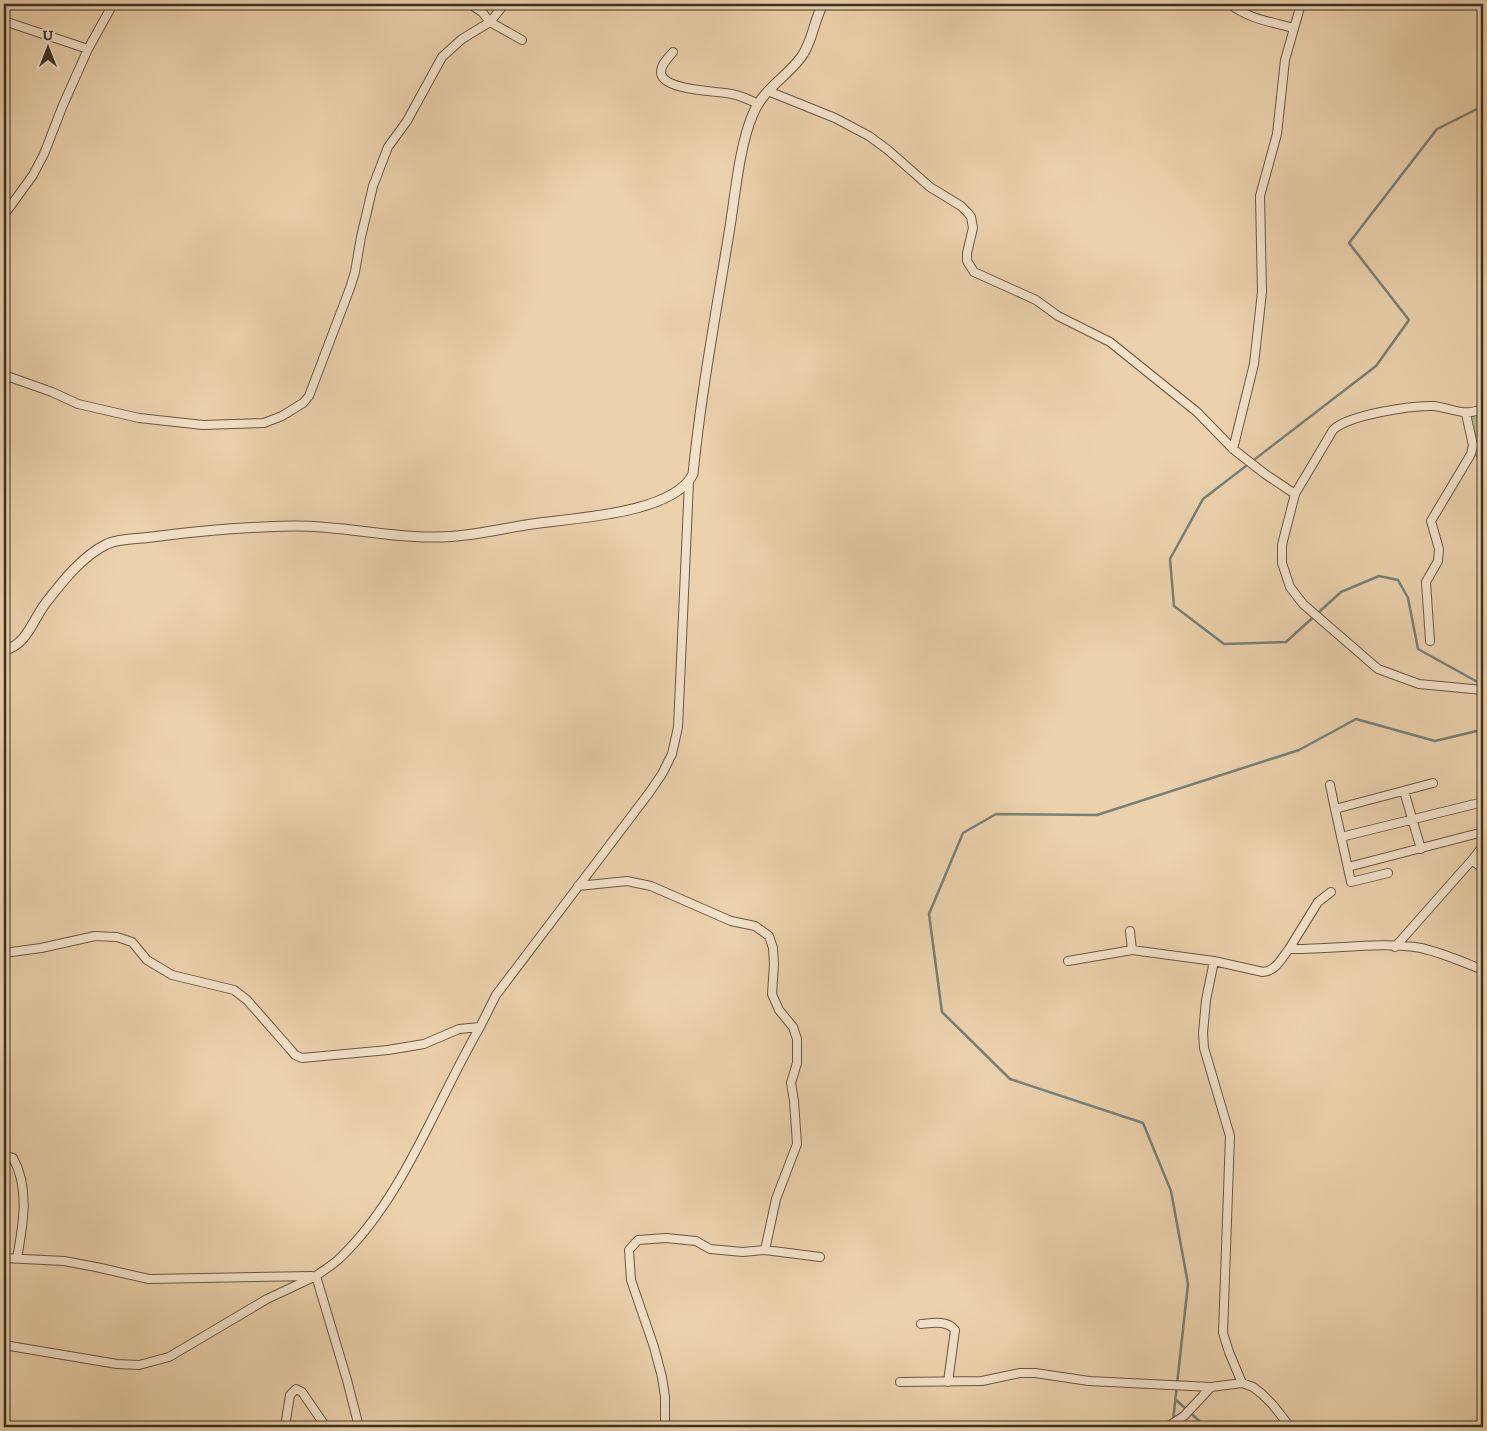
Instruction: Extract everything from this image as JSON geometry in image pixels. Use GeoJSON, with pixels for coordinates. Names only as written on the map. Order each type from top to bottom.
{"type":"FeatureCollection","features":[{"type":"Feature","properties":{"kind":"street"},"geometry":{"type":"LineString","coordinates":[[4,215],[33,175],[44,154],[88,49],[113,4]]}},
{"type":"Feature","properties":{"kind":"street"},"geometry":{"type":"LineString","coordinates":[[470,4],[482,12],[490,22],[522,40]]}},
{"type":"Feature","properties":{"kind":"street"},"geometry":{"type":"LineString","coordinates":[[4,650],[14,647],[22,640],[44,605],[80,564],[94,552],[108,544],[124,540],[204,531],[292,526],[327,526],[411,537],[434,538],[590,517],[631,508],[666,497],[680,490],[693,474],[700,408],[742,156],[752,114],[768,90],[802,57],[822,4]]}},
{"type":"Feature","properties":{"kind":"street"},"geometry":{"type":"LineString","coordinates":[[1230,4],[1239,12],[1248,16],[1294,28]]}},
{"type":"Feature","properties":{"kind":"street"},"geometry":{"type":"LineString","coordinates":[[1233,449],[1254,364],[1262,292],[1260,196],[1277,134],[1285,60],[1301,4]]}},
{"type":"Feature","properties":{"kind":"street"},"geometry":{"type":"LineString","coordinates":[[4,376],[52,392],[78,404],[138,418],[178,423],[203,425],[264,423],[282,416],[303,403],[308,396],[355,272],[360,237],[371,194],[388,148],[408,121],[442,57],[462,39],[490,22],[502,7]]}},
{"type":"Feature","properties":{"kind":"street"},"geometry":{"type":"LineString","coordinates":[[4,21],[88,49]]}},
{"type":"Feature","properties":{"kind":"street"},"geometry":{"type":"LineString","coordinates":[[673,52],[662,66],[662,78],[696,91],[731,94],[758,104]]}},
{"type":"Feature","properties":{"kind":"street"},"geometry":{"type":"LineString","coordinates":[[768,90],[836,118],[869,136],[888,150],[930,187],[961,206],[971,217],[973,228],[967,261],[974,272],[1036,300],[1058,316],[1110,342],[1197,412],[1233,449],[1264,474],[1295,494]]}},
{"type":"Feature","properties":{"kind":"street"},"geometry":{"type":"LineString","coordinates":[[1483,408],[1466,414],[1437,406],[1415,407],[1358,418],[1332,430],[1295,494],[1282,545],[1282,563],[1290,587],[1303,604],[1378,669],[1419,684],[1483,690]]}},
{"type":"Feature","properties":{"kind":"street"},"geometry":{"type":"LineString","coordinates":[[1430,641],[1426,582],[1438,561],[1439,549],[1431,521],[1471,454],[1472,444],[1466,414]]}},
{"type":"Feature","properties":{"kind":"street"},"geometry":{"type":"LineString","coordinates":[[4,1344],[118,1364],[139,1365],[169,1358],[267,1299],[316,1276],[340,1258],[377,1216],[407,1166],[496,995],[649,793],[662,774],[672,754],[678,727],[688,482]]}},
{"type":"Feature","properties":{"kind":"street"},"geometry":{"type":"LineString","coordinates":[[1335,809],[1433,783]]}},
{"type":"Feature","properties":{"kind":"street"},"geometry":{"type":"LineString","coordinates":[[1330,785],[1351,882],[1388,873]]}},
{"type":"Feature","properties":{"kind":"street"},"geometry":{"type":"LineString","coordinates":[[1404,791],[1421,849]]}},
{"type":"Feature","properties":{"kind":"street"},"geometry":{"type":"LineString","coordinates":[[1341,837],[1483,802]]}},
{"type":"Feature","properties":{"kind":"street"},"geometry":{"type":"LineString","coordinates":[[1348,867],[1483,832]]}},
{"type":"Feature","properties":{"kind":"street"},"geometry":{"type":"LineString","coordinates":[[1394,947],[1483,846]]}},
{"type":"Feature","properties":{"kind":"street"},"geometry":{"type":"LineString","coordinates":[[1472,860],[1483,869]]}},
{"type":"Feature","properties":{"kind":"street"},"geometry":{"type":"LineString","coordinates":[[578,886],[627,881],[651,886],[731,921],[755,926],[769,936],[773,948],[774,964],[772,994],[779,1010],[793,1027],[797,1039],[797,1063],[790,1082],[794,1101],[797,1144],[776,1199],[765,1250]]}},
{"type":"Feature","properties":{"kind":"street"},"geometry":{"type":"LineString","coordinates":[[1068,961],[1132,950],[1214,961],[1263,972],[1269,971],[1275,968],[1289,949],[1318,902],[1331,892]]}},
{"type":"Feature","properties":{"kind":"street"},"geometry":{"type":"LineString","coordinates":[[1130,931],[1132,950]]}},
{"type":"Feature","properties":{"kind":"street"},"geometry":{"type":"LineString","coordinates":[[4,953],[41,948],[95,936],[117,937],[132,942],[147,960],[172,976],[234,990],[248,1000],[295,1055],[302,1058],[388,1050],[424,1044],[460,1029],[480,1027]]}},
{"type":"Feature","properties":{"kind":"street"},"geometry":{"type":"LineString","coordinates":[[1289,949],[1419,948],[1448,956],[1483,970]]}},
{"type":"Feature","properties":{"kind":"street"},"geometry":{"type":"LineString","coordinates":[[1214,961],[1205,1009],[1204,1048],[1230,1136],[1223,1333],[1242,1383]]}},
{"type":"Feature","properties":{"kind":"street"},"geometry":{"type":"LineString","coordinates":[[4,1155],[13,1158],[16,1164],[24,1203],[23,1226],[17,1258]]}},
{"type":"Feature","properties":{"kind":"street"},"geometry":{"type":"LineString","coordinates":[[665,1427],[665,1397],[662,1377],[654,1347],[631,1280],[629,1250],[638,1240],[666,1238],[696,1241],[710,1249],[742,1252],[765,1250],[820,1257]]}},
{"type":"Feature","properties":{"kind":"street"},"geometry":{"type":"LineString","coordinates":[[4,1258],[64,1261],[149,1279],[316,1276]]}},
{"type":"Feature","properties":{"kind":"street"},"geometry":{"type":"LineString","coordinates":[[316,1276],[359,1427]]}},
{"type":"Feature","properties":{"kind":"street"},"geometry":{"type":"LineString","coordinates":[[921,1324],[946,1324],[952,1326],[955,1330],[948,1382]]}},
{"type":"Feature","properties":{"kind":"street"},"geometry":{"type":"LineString","coordinates":[[900,1382],[982,1381],[1020,1373],[1035,1373],[1089,1381],[1211,1387],[1242,1383],[1253,1387],[1262,1394],[1290,1427]]}},
{"type":"Feature","properties":{"kind":"street"},"geometry":{"type":"LineString","coordinates":[[1171,1424],[1190,1410],[1211,1387]]}},
{"type":"Feature","properties":{"kind":"street"},"geometry":{"type":"LineString","coordinates":[[285,1427],[290,1395],[298,1390],[326,1427]]}},
{"type":"Feature","properties":{"kind":"green space"},"geometry":{"type":"Polygon","coordinates":[[[1483,412],[1482,461],[1476,456],[1471,417],[1483,412]]]}},
{"type":"Feature","properties":{"kind":"waterway"},"geometry":{"type":"LineString","coordinates":[[1483,106],[1437,129],[1349,243],[1409,320],[1376,366],[1203,499],[1170,559],[1174,606],[1224,644],[1286,642],[1341,592],[1379,576],[1398,580],[1408,598],[1418,649],[1483,685]]}},
{"type":"Feature","properties":{"kind":"waterway"},"geometry":{"type":"LineString","coordinates":[[1173,1421],[1188,1284],[1171,1191],[1143,1123],[1010,1079],[942,1012],[929,914],[963,833],[996,814],[1097,815],[1299,750],[1356,719],[1435,741],[1481,730],[1483,725]]}},
{"type":"Feature","properties":{"kind":"waterway"},"geometry":{"type":"LineString","coordinates":[[1176,1400],[1206,1427]]}}]}
